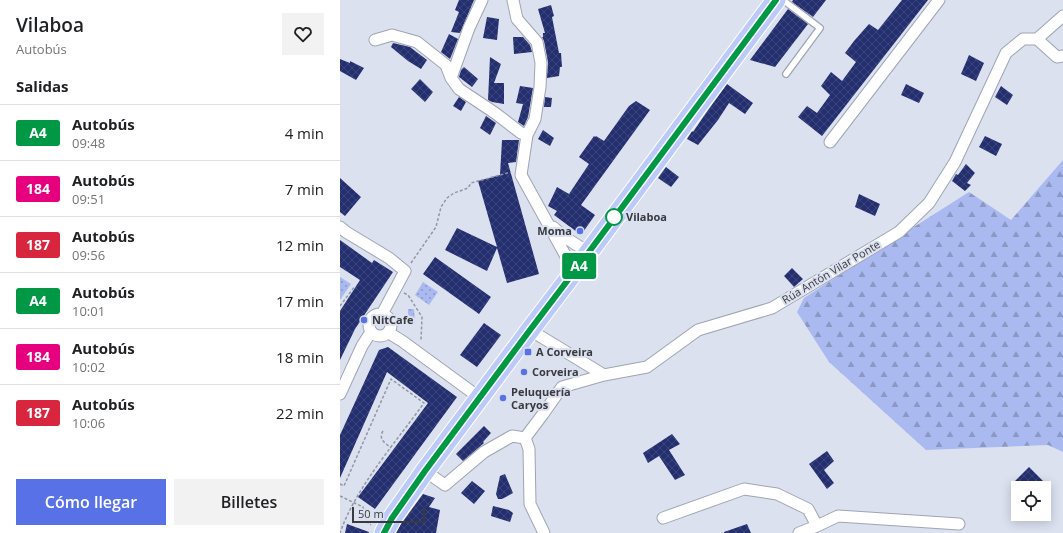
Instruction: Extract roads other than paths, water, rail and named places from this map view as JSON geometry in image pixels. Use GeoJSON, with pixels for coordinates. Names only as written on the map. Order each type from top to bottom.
{"type":"FeatureCollection","features":[{"type":"Feature","properties":{"kind":"highway"},"geometry":{"type":"LineString","coordinates":[[384,533],[392,518],[425,471],[577,268],[581,248],[776,0]]}},
{"type":"Feature","properties":{"kind":"street"},"geometry":{"type":"LineString","coordinates":[[451,78],[469,28],[482,0]]}},
{"type":"Feature","properties":{"kind":"street"},"geometry":{"type":"LineString","coordinates":[[513,0],[517,19],[537,42],[541,63],[540,87],[535,119],[527,135],[521,175],[563,252],[568,260],[577,268]]}},
{"type":"Feature","properties":{"kind":"street"},"geometry":{"type":"LineString","coordinates":[[830,142],[939,0]]}},
{"type":"Feature","properties":{"kind":"street","name":"Rúa Antón Vilar Ponte"},"geometry":{"type":"LineString","coordinates":[[525,438],[562,387],[604,375],[647,366],[698,330],[772,308],[899,232],[929,203],[955,162],[1006,53],[1023,39],[1037,38],[1063,16]]}},
{"type":"Feature","properties":{"kind":"street"},"geometry":{"type":"LineString","coordinates":[[375,40],[392,35],[417,42],[446,65],[451,78],[459,89],[495,113],[520,133],[527,135]]}},
{"type":"Feature","properties":{"kind":"street"},"geometry":{"type":"LineString","coordinates":[[1037,38],[1057,57],[1063,56]]}},
{"type":"Feature","properties":{"kind":"street"},"geometry":{"type":"LineString","coordinates":[[544,217],[559,233],[581,248]]}},
{"type":"Feature","properties":{"kind":"street"},"geometry":{"type":"LineString","coordinates":[[340,227],[389,258],[405,271],[382,314]]}},
{"type":"Feature","properties":{"kind":"street"},"geometry":{"type":"LineString","coordinates":[[563,252],[564,246],[567,243],[581,248]]}},
{"type":"Feature","properties":{"kind":"street"},"geometry":{"type":"LineString","coordinates":[[382,314],[388,317],[391,323],[390,330],[385,335],[378,336],[371,332],[368,324],[373,316],[382,314]]}},
{"type":"Feature","properties":{"kind":"street"},"geometry":{"type":"LineString","coordinates":[[530,330],[604,375]]}},
{"type":"Feature","properties":{"kind":"street"},"geometry":{"type":"LineString","coordinates":[[340,394],[362,346],[371,332]]}},
{"type":"Feature","properties":{"kind":"street"},"geometry":{"type":"LineString","coordinates":[[388,333],[480,398]]}},
{"type":"Feature","properties":{"kind":"street"},"geometry":{"type":"LineString","coordinates":[[425,471],[445,485],[484,452],[512,436],[525,438],[529,449],[530,504],[544,533]]}},
{"type":"Feature","properties":{"kind":"street"},"geometry":{"type":"LineString","coordinates":[[663,518],[744,489],[777,494],[808,509],[818,526]]}},
{"type":"Feature","properties":{"kind":"street"},"geometry":{"type":"LineString","coordinates":[[799,533],[838,516],[960,524]]}},
{"type":"Feature","properties":{"kind":"lane"},"geometry":{"type":"LineString","coordinates":[[783,0],[820,28],[786,74]]}},
{"type":"Feature","properties":{"kind":"place","name":"Vilaboa"},"geometry":{"type":"Point","coordinates":[614,217]}},
{"type":"Feature","properties":{"kind":"place","name":"Moma"},"geometry":{"type":"Point","coordinates":[580,231]}},
{"type":"Feature","properties":{"kind":"place","name":"NitCafe"},"geometry":{"type":"Point","coordinates":[364,320]}},
{"type":"Feature","properties":{"kind":"place","name":"A Corveira"},"geometry":{"type":"Point","coordinates":[528,352]}},
{"type":"Feature","properties":{"kind":"place","name":"Corveira"},"geometry":{"type":"Point","coordinates":[524,372]}},
{"type":"Feature","properties":{"kind":"place","name":"Peluquería Caryos"},"geometry":{"type":"Point","coordinates":[503,398]}}]}
